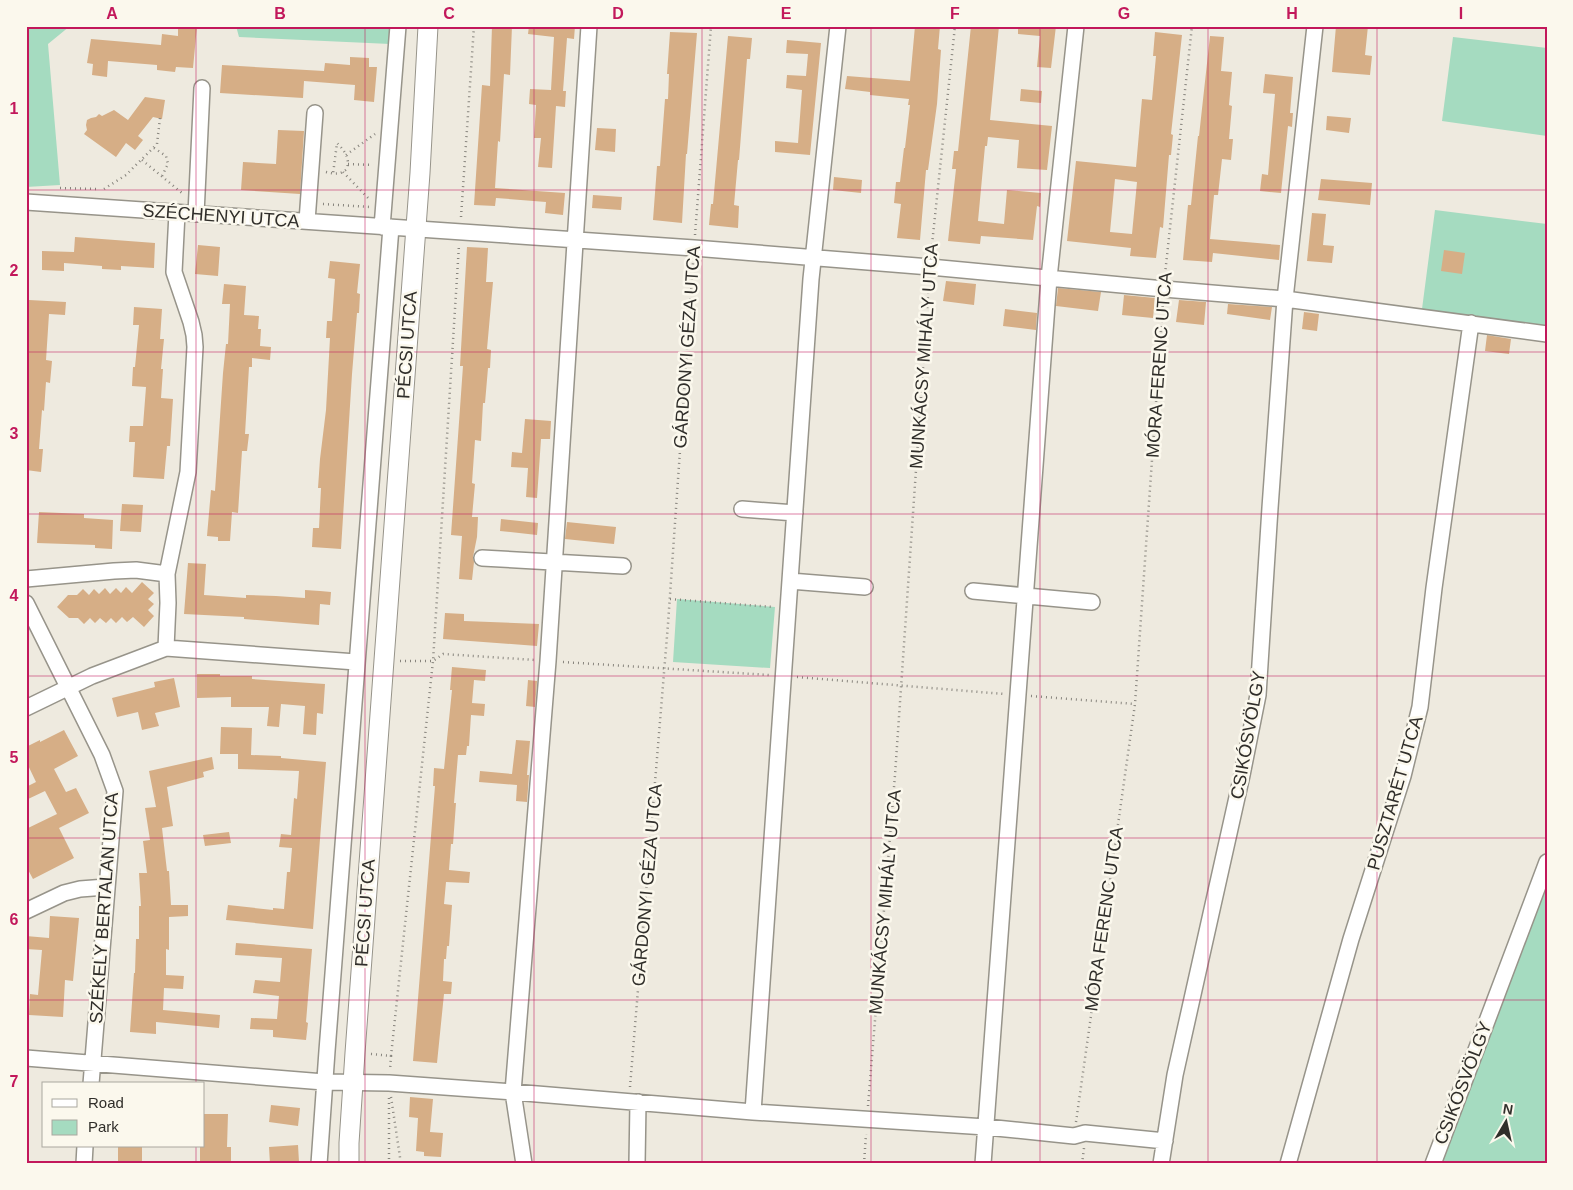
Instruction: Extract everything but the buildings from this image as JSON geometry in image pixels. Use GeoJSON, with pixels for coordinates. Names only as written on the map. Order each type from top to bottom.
{"type":"FeatureCollection","features":[{"type":"Feature","properties":{"kind":"main road","name":"PÉCSI UTCA"},"geometry":{"type":"LineString","coordinates":[[349,1164],[353,1083],[416,229],[428,26]]}},
{"type":"Feature","properties":{"kind":"street"},"geometry":{"type":"LineString","coordinates":[[319,1164],[386,227],[377,202],[398,26]]}},
{"type":"Feature","properties":{"kind":"street"},"geometry":{"type":"LineString","coordinates":[[524,1164],[513,1092],[548,661],[589,26]]}},
{"type":"Feature","properties":{"kind":"street"},"geometry":{"type":"LineString","coordinates":[[753,1112],[813,258],[838,26]]}},
{"type":"Feature","properties":{"kind":"street"},"geometry":{"type":"LineString","coordinates":[[983,1164],[1049,278],[1076,26]]}},
{"type":"Feature","properties":{"kind":"street","name":"CSIKÓSVÖLGY"},"geometry":{"type":"LineString","coordinates":[[1161,1164],[1176,1076],[1258,695],[1285,299],[1315,26]]}},
{"type":"Feature","properties":{"kind":"street"},"geometry":{"type":"LineString","coordinates":[[196,209],[202,88]]}},
{"type":"Feature","properties":{"kind":"street"},"geometry":{"type":"LineString","coordinates":[[307,222],[315,113]]}},
{"type":"Feature","properties":{"kind":"street","name":"SZÉCHENYI UTCA"},"geometry":{"type":"LineString","coordinates":[[26,202],[177,212],[196,209],[307,222],[694,248],[930,267],[1285,299],[1547,334]]}},
{"type":"Feature","properties":{"kind":"street"},"geometry":{"type":"LineString","coordinates":[[166,648],[168,574],[188,472],[194,347],[191,322],[174,272],[177,212]]}},
{"type":"Feature","properties":{"kind":"street","name":"PUSZTARÉT UTCA"},"geometry":{"type":"LineString","coordinates":[[1288,1164],[1351,939],[1404,776],[1420,707],[1434,588],[1471,323]]}},
{"type":"Feature","properties":{"kind":"street"},"geometry":{"type":"LineString","coordinates":[[742,509],[795,513]]}},
{"type":"Feature","properties":{"kind":"street"},"geometry":{"type":"LineString","coordinates":[[482,558],[623,566]]}},
{"type":"Feature","properties":{"kind":"street"},"geometry":{"type":"LineString","coordinates":[[26,579],[136,570],[168,574]]}},
{"type":"Feature","properties":{"kind":"street"},"geometry":{"type":"LineString","coordinates":[[790,581],[865,587]]}},
{"type":"Feature","properties":{"kind":"street"},"geometry":{"type":"LineString","coordinates":[[973,592],[1092,602]]}},
{"type":"Feature","properties":{"kind":"street","name":"SZÉKELY BERTALAN UTCA"},"geometry":{"type":"LineString","coordinates":[[26,602],[102,755],[115,791],[91,1082]]}},
{"type":"Feature","properties":{"kind":"street"},"geometry":{"type":"LineString","coordinates":[[26,708],[69,686],[128,661],[166,648],[356,662]]}},
{"type":"Feature","properties":{"kind":"street","name":"CSIKÓSVÖLGY"},"geometry":{"type":"LineString","coordinates":[[1432,1164],[1547,862]]}},
{"type":"Feature","properties":{"kind":"street"},"geometry":{"type":"LineString","coordinates":[[26,911],[64,893],[80,889],[106,887]]}},
{"type":"Feature","properties":{"kind":"street"},"geometry":{"type":"LineString","coordinates":[[26,1058],[324,1082],[389,1083],[753,1112],[986,1127],[1074,1136],[1085,1133],[1165,1141]]}},
{"type":"Feature","properties":{"kind":"street"},"geometry":{"type":"LineString","coordinates":[[633,1102],[637,1164]]}},
{"type":"Feature","properties":{"kind":"street"},"geometry":{"type":"LineString","coordinates":[[84,1164],[85,1148]]}},
{"type":"Feature","properties":{"kind":"path"},"geometry":{"type":"LineString","coordinates":[[391,1056],[433,661],[474,26]]}},
{"type":"Feature","properties":{"kind":"path","name":"GÁRDONYI GÉZA UTCA"},"geometry":{"type":"LineString","coordinates":[[633,1102],[711,26]]}},
{"type":"Feature","properties":{"kind":"path","name":"MUNKÁCSY MIHÁLY UTCA"},"geometry":{"type":"LineString","coordinates":[[864,1164],[901,685],[930,267],[955,26]]}},
{"type":"Feature","properties":{"kind":"path","name":"MÓRA FERENC UTCA"},"geometry":{"type":"LineString","coordinates":[[1074,1136],[1135,704],[1164,289],[1192,26]]}},
{"type":"Feature","properties":{"kind":"path"},"geometry":{"type":"LineString","coordinates":[[104,189],[126,175],[154,148],[157,144],[160,118]]}},
{"type":"Feature","properties":{"kind":"path"},"geometry":{"type":"LineString","coordinates":[[346,155],[382,130]]}},
{"type":"Feature","properties":{"kind":"path"},"geometry":{"type":"LineString","coordinates":[[326,172],[334,174],[343,172],[346,169],[348,164],[346,155],[338,144],[334,174]]}},
{"type":"Feature","properties":{"kind":"path"},"geometry":{"type":"LineString","coordinates":[[154,148],[166,156],[168,164],[162,176]]}},
{"type":"Feature","properties":{"kind":"path"},"geometry":{"type":"LineString","coordinates":[[141,160],[162,176],[196,209]]}},
{"type":"Feature","properties":{"kind":"path"},"geometry":{"type":"LineString","coordinates":[[348,164],[379,166]]}},
{"type":"Feature","properties":{"kind":"path"},"geometry":{"type":"LineString","coordinates":[[343,172],[377,202]]}},
{"type":"Feature","properties":{"kind":"path"},"geometry":{"type":"LineString","coordinates":[[53,188],[96,189]]}},
{"type":"Feature","properties":{"kind":"path"},"geometry":{"type":"LineString","coordinates":[[309,203],[377,202]]}},
{"type":"Feature","properties":{"kind":"path"},"geometry":{"type":"LineString","coordinates":[[670,599],[788,607]]}},
{"type":"Feature","properties":{"kind":"path"},"geometry":{"type":"LineString","coordinates":[[384,663],[402,660],[433,661],[443,654],[784,676],[1135,704]]}},
{"type":"Feature","properties":{"kind":"path"},"geometry":{"type":"LineString","coordinates":[[389,1083],[401,1164]]}},
{"type":"Feature","properties":{"kind":"green space"},"geometry":{"type":"Polygon","coordinates":[[[26,26],[70,26],[48,44],[60,185],[26,187],[26,26]]]}},
{"type":"Feature","properties":{"kind":"green space"},"geometry":{"type":"Polygon","coordinates":[[[236,26],[392,26],[390,44],[239,37],[236,26]]]}},
{"type":"Feature","properties":{"kind":"green space"},"geometry":{"type":"Polygon","coordinates":[[[1453,37],[1547,48],[1547,136],[1442,121],[1453,37]]]}},
{"type":"Feature","properties":{"kind":"green space"},"geometry":{"type":"Polygon","coordinates":[[[1435,210],[1547,224],[1547,327],[1422,309],[1435,210]]]}},
{"type":"Feature","properties":{"kind":"green space"},"geometry":{"type":"Polygon","coordinates":[[[677,599],[775,607],[770,668],[673,662],[677,599]]]}},
{"type":"Feature","properties":{"kind":"green space"},"geometry":{"type":"Polygon","coordinates":[[[1547,848],[1547,1164],[1425,1164],[1547,848]]]}}]}
